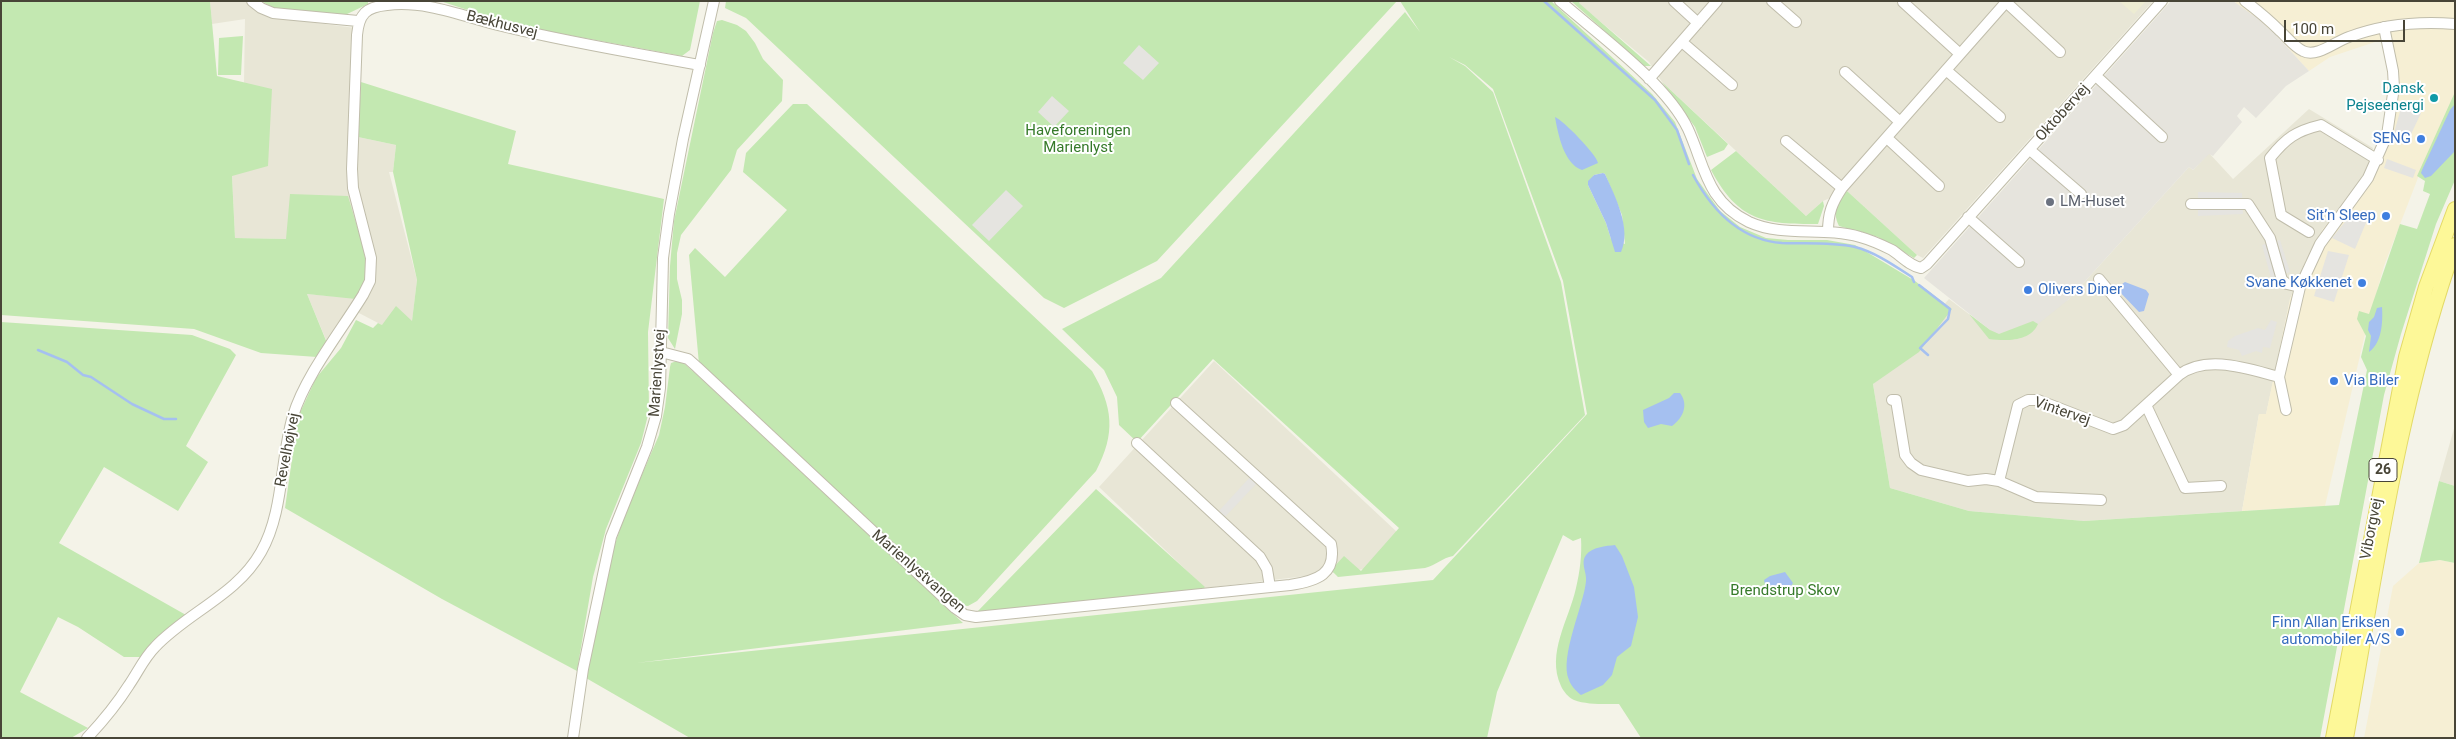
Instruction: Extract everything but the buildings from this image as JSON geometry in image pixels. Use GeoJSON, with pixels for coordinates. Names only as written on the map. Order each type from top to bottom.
{"type":"FeatureCollection","features":[{"type":"Feature","properties":{"kind":"main road","name":"Viborgvej"},"geometry":{"type":"LineString","coordinates":[[2333,738],[2406,357],[2426,287],[2455,209]]}},
{"type":"Feature","properties":{"kind":"main road","name":"Viborgvej"},"geometry":{"type":"LineString","coordinates":[[2346,738],[2402,433],[2418,361],[2455,245]]}},
{"type":"Feature","properties":{"kind":"street"},"geometry":{"type":"LineString","coordinates":[[252,1],[261,8],[273,13],[358,21]]}},
{"type":"Feature","properties":{"kind":"street","name":"Marienlystvej"},"geometry":{"type":"LineString","coordinates":[[573,738],[583,669],[611,537],[647,447],[656,416],[661,352],[664,249],[683,139],[714,1]]}},
{"type":"Feature","properties":{"kind":"street"},"geometry":{"type":"LineString","coordinates":[[1560,1],[1649,79],[1681,117],[1693,141],[1706,178],[1720,199],[1747,221],[1768,229],[1789,232],[1828,232],[1828,216],[1831,204],[1842,188],[2007,2],[2060,52]]}},
{"type":"Feature","properties":{"kind":"street"},"geometry":{"type":"LineString","coordinates":[[1674,1],[1698,23]]}},
{"type":"Feature","properties":{"kind":"street"},"geometry":{"type":"LineString","coordinates":[[1649,79],[1717,1]]}},
{"type":"Feature","properties":{"kind":"street"},"geometry":{"type":"LineString","coordinates":[[1772,1],[1796,22]]}},
{"type":"Feature","properties":{"kind":"street","name":"Oktobervej"},"geometry":{"type":"LineString","coordinates":[[1828,232],[1859,237],[1882,245],[1917,267],[1927,264],[2162,1]]}},
{"type":"Feature","properties":{"kind":"street"},"geometry":{"type":"LineString","coordinates":[[2245,1],[2261,13],[2297,48],[2308,53],[2319,51],[2353,35],[2384,27],[2422,21],[2455,24]]}},
{"type":"Feature","properties":{"kind":"street"},"geometry":{"type":"LineString","coordinates":[[1903,2],[1960,54]]}},
{"type":"Feature","properties":{"kind":"street","name":"Bækhusvej"},"geometry":{"type":"LineString","coordinates":[[358,21],[363,14],[381,6],[421,5],[502,26],[700,66]]}},
{"type":"Feature","properties":{"kind":"street","name":"Revelhøjvej"},"geometry":{"type":"LineString","coordinates":[[87,738],[106,717],[156,646],[229,590],[254,563],[262,550],[277,504],[292,424],[298,404],[306,386],[364,295],[370,281],[371,258],[353,188],[358,21]]}},
{"type":"Feature","properties":{"kind":"street"},"geometry":{"type":"LineString","coordinates":[[2286,410],[2279,377],[2300,287],[2320,244],[2368,178],[2378,160],[2390,118],[2394,87],[2393,71],[2384,27]]}},
{"type":"Feature","properties":{"kind":"street"},"geometry":{"type":"LineString","coordinates":[[1682,42],[1732,85]]}},
{"type":"Feature","properties":{"kind":"street"},"geometry":{"type":"LineString","coordinates":[[1946,70],[2000,117]]}},
{"type":"Feature","properties":{"kind":"street"},"geometry":{"type":"LineString","coordinates":[[1846,72],[1900,122]]}},
{"type":"Feature","properties":{"kind":"street","name":"Oktobervej"},"geometry":{"type":"LineString","coordinates":[[2096,76],[2162,137]]}},
{"type":"Feature","properties":{"kind":"street"},"geometry":{"type":"LineString","coordinates":[[2309,232],[2281,215],[2270,158],[2281,145],[2299,130],[2321,125],[2378,160]]}},
{"type":"Feature","properties":{"kind":"street"},"geometry":{"type":"LineString","coordinates":[[1887,138],[1940,186]]}},
{"type":"Feature","properties":{"kind":"street"},"geometry":{"type":"LineString","coordinates":[[1786,141],[1842,188]]}},
{"type":"Feature","properties":{"kind":"street","name":"Oktobervej"},"geometry":{"type":"LineString","coordinates":[[2030,150],[2081,194]]}},
{"type":"Feature","properties":{"kind":"street"},"geometry":{"type":"LineString","coordinates":[[2191,204],[2248,204],[2270,238],[2282,280],[2287,284],[2300,287]]}},
{"type":"Feature","properties":{"kind":"street"},"geometry":{"type":"LineString","coordinates":[[1968,218],[2019,262]]}},
{"type":"Feature","properties":{"kind":"street"},"geometry":{"type":"LineString","coordinates":[[2099,279],[2179,374]]}},
{"type":"Feature","properties":{"kind":"street","name":"Marienlystvangen"},"geometry":{"type":"LineString","coordinates":[[661,352],[688,359],[698,367],[901,559],[966,616],[987,617],[1304,583],[1320,576],[1327,570],[1334,558],[1331,544],[1176,403]]}},
{"type":"Feature","properties":{"kind":"street","name":"Vintervej"},"geometry":{"type":"LineString","coordinates":[[1999,481],[2018,405],[2024,401],[2038,400],[2113,429],[2124,425],[2179,374],[2190,368],[2212,364],[2279,377]]}},
{"type":"Feature","properties":{"kind":"street"},"geometry":{"type":"LineString","coordinates":[[1892,400],[1896,400],[1905,455],[1914,467],[1968,481],[1986,479],[1999,481],[2036,497],[2101,500]]}},
{"type":"Feature","properties":{"kind":"street"},"geometry":{"type":"LineString","coordinates":[[2146,405],[2186,488],[2221,486]]}},
{"type":"Feature","properties":{"kind":"street"},"geometry":{"type":"LineString","coordinates":[[1137,443],[1260,557],[1267,569],[1270,587]]}},
{"type":"Feature","properties":{"kind":"shaded area"},"geometry":{"type":"Polygon","coordinates":[[[210,1],[249,1],[279,18],[363,29],[358,137],[396,145],[393,172],[389,172],[417,280],[412,322],[382,325],[357,312],[331,352],[307,294],[356,298],[286,239],[235,238],[232,175],[272,90],[244,83],[245,19],[212,24],[210,1]]]}},
{"type":"Feature","properties":{"kind":"shaded area"},"geometry":{"type":"Polygon","coordinates":[[[1580,1],[2153,1],[1923,258],[1917,255],[1847,191],[1823,201],[1806,216],[1662,82],[1649,62],[1578,3],[1580,1]]]}},
{"type":"Feature","properties":{"kind":"shaded area"},"geometry":{"type":"Polygon","coordinates":[[[2119,1],[2146,1],[2134,14],[2119,1]]]}},
{"type":"Feature","properties":{"kind":"shaded area"},"geometry":{"type":"Polygon","coordinates":[[[2171,1],[2233,1],[2257,18],[2276,35],[2309,71],[2286,86],[2256,118],[2244,107],[2237,116],[2242,122],[2213,156],[2209,154],[2193,170],[2189,167],[2068,300],[2038,324],[2033,321],[1999,334],[1990,330],[1924,278],[2171,1]]]}},
{"type":"Feature","properties":{"kind":"shaded area"},"geometry":{"type":"Polygon","coordinates":[[[2237,1],[2455,1],[2455,97],[2421,170],[2384,266],[2365,334],[2325,506],[2242,511],[2259,414],[2266,414],[2290,299],[2306,260],[2323,229],[2357,187],[2369,166],[2380,140],[2385,118],[2388,73],[2381,40],[2330,57],[2309,71],[2276,35],[2235,3],[2237,1]]]}},
{"type":"Feature","properties":{"kind":"shaded area"},"geometry":{"type":"Polygon","coordinates":[[[1139,45],[1159,63],[1143,80],[1123,63],[1139,45]]]}},
{"type":"Feature","properties":{"kind":"shaded area"},"geometry":{"type":"Polygon","coordinates":[[[1052,96],[1069,111],[1054,127],[1038,112],[1052,96]]]}},
{"type":"Feature","properties":{"kind":"shaded area"},"geometry":{"type":"Polygon","coordinates":[[[2401,108],[2421,113],[2406,145],[2392,140],[2401,108]]]}},
{"type":"Feature","properties":{"kind":"shaded area"},"geometry":{"type":"Polygon","coordinates":[[[2309,109],[2373,148],[2369,166],[2357,187],[2323,229],[2306,260],[2290,299],[2266,415],[2259,414],[2242,511],[2084,521],[1969,511],[1890,488],[1873,384],[1949,299],[1990,330],[2068,300],[2189,167],[2193,170],[2209,153],[2233,179],[2309,109]]]}},
{"type":"Feature","properties":{"kind":"shaded area"},"geometry":{"type":"Polygon","coordinates":[[[2387,159],[2416,170],[2413,178],[2384,168],[2387,159]]]}},
{"type":"Feature","properties":{"kind":"shaded area"},"geometry":{"type":"Polygon","coordinates":[[[1006,190],[1023,206],[989,241],[972,225],[1006,190]]]}},
{"type":"Feature","properties":{"kind":"shaded area"},"geometry":{"type":"Polygon","coordinates":[[[2198,192],[2242,193],[2243,214],[2198,216],[2198,192]]]}},
{"type":"Feature","properties":{"kind":"shaded area"},"geometry":{"type":"Polygon","coordinates":[[[2353,212],[2368,218],[2355,249],[2332,238],[2353,212]]]}},
{"type":"Feature","properties":{"kind":"shaded area"},"geometry":{"type":"Polygon","coordinates":[[[2280,240],[2290,272],[2271,278],[2262,245],[2280,240]]]}},
{"type":"Feature","properties":{"kind":"shaded area"},"geometry":{"type":"Polygon","coordinates":[[[2328,251],[2349,255],[2334,302],[2314,296],[2328,251]]]}},
{"type":"Feature","properties":{"kind":"shaded area"},"geometry":{"type":"Polygon","coordinates":[[[2271,320],[2277,322],[2270,348],[2263,347],[2262,353],[2256,351],[2242,356],[2239,350],[2227,347],[2228,341],[2235,336],[2258,328],[2265,330],[2271,320]]]}},
{"type":"Feature","properties":{"kind":"shaded area"},"geometry":{"type":"Polygon","coordinates":[[[1214,361],[1397,532],[1365,569],[1205,588],[1099,487],[1214,361]]]}},
{"type":"Feature","properties":{"kind":"shaded area"},"geometry":{"type":"Polygon","coordinates":[[[2455,425],[2455,486],[2439,481],[2455,425]]]}},
{"type":"Feature","properties":{"kind":"shaded area"},"geometry":{"type":"Polygon","coordinates":[[[1251,476],[1258,482],[1223,519],[1217,513],[1251,476]]]}},
{"type":"Feature","properties":{"kind":"shaded area"},"geometry":{"type":"Polygon","coordinates":[[[2440,560],[2455,563],[2455,738],[2364,738],[2393,586],[2419,563],[2440,560]]]}},
{"type":"Feature","properties":{"kind":"green space"},"geometry":{"type":"Polygon","coordinates":[[[1,1],[210,1],[217,76],[272,89],[268,166],[232,176],[235,238],[286,239],[290,194],[348,196],[364,250],[367,275],[356,299],[307,294],[327,343],[317,357],[261,353],[194,329],[1,315],[1,1]]]}},
{"type":"Feature","properties":{"kind":"green space"},"geometry":{"type":"Polygon","coordinates":[[[261,1],[368,1],[368,4],[345,15],[276,9],[261,1]]]}},
{"type":"Feature","properties":{"kind":"green space"},"geometry":{"type":"Polygon","coordinates":[[[440,1],[700,1],[690,50],[682,56],[514,25],[440,1]]]}},
{"type":"Feature","properties":{"kind":"green space","name":"Haveforeningen Marienlyst"},"geometry":{"type":"Polygon","coordinates":[[[726,1],[1397,1],[1157,261],[1064,308],[1044,298],[746,18],[725,8],[726,1]]]}},
{"type":"Feature","properties":{"kind":"green space","name":"Brendstrup Skov"},"geometry":{"type":"Polygon","coordinates":[[[1400,1],[1551,1],[1652,94],[1675,122],[1697,179],[1720,211],[1740,227],[1766,238],[1827,240],[1855,245],[1915,281],[1952,309],[1919,352],[1873,384],[1890,488],[1969,511],[2084,521],[2339,505],[2367,370],[2361,357],[2366,336],[2357,319],[2359,311],[2369,314],[2400,224],[2417,229],[2430,194],[2423,191],[2425,181],[2417,176],[2455,92],[2455,180],[2436,224],[2384,395],[2320,738],[1641,738],[1619,704],[1579,702],[1570,698],[1561,686],[1557,674],[1557,649],[1576,588],[1581,551],[1581,538],[1573,541],[1563,535],[1497,692],[1487,738],[690,738],[586,678],[611,556],[625,514],[659,435],[671,363],[680,360],[963,623],[636,663],[1433,580],[1587,414],[1563,281],[1493,89],[1465,65],[1449,57],[1465,66],[1493,92],[1561,282],[1585,415],[1453,556],[1425,568],[1338,577],[1331,570],[1344,556],[1361,571],[1399,528],[1213,359],[1137,442],[1119,425],[1117,397],[1104,370],[1062,329],[1161,278],[1405,12],[1420,32],[1400,1]],[[1605,174],[1594,175],[1588,185],[1606,223],[1611,239],[1625,244],[1622,215],[1605,174]]]}},
{"type":"Feature","properties":{"kind":"green space"},"geometry":{"type":"Polygon","coordinates":[[[1571,1],[1580,1],[1579,3],[1651,66],[1644,66],[1571,1]]]}},
{"type":"Feature","properties":{"kind":"green space"},"geometry":{"type":"Polygon","coordinates":[[[722,20],[737,25],[746,31],[763,59],[783,80],[782,101],[737,150],[731,170],[681,235],[677,253],[677,279],[682,300],[682,314],[675,349],[668,338],[670,266],[674,221],[713,33],[717,21],[722,20]]]}},
{"type":"Feature","properties":{"kind":"green space"},"geometry":{"type":"Polygon","coordinates":[[[243,36],[241,75],[218,75],[219,38],[243,36]]]}},
{"type":"Feature","properties":{"kind":"green space"},"geometry":{"type":"Polygon","coordinates":[[[361,82],[516,131],[508,164],[664,199],[648,332],[649,411],[641,443],[606,529],[593,577],[577,671],[442,599],[285,508],[298,417],[316,378],[341,348],[356,320],[373,328],[378,323],[382,325],[396,306],[412,321],[417,280],[393,172],[396,145],[358,137],[361,82]]]}},
{"type":"Feature","properties":{"kind":"green space"},"geometry":{"type":"Polygon","coordinates":[[[1662,82],[1728,144],[1724,150],[1707,157],[1695,127],[1662,82]]]}},
{"type":"Feature","properties":{"kind":"green space"},"geometry":{"type":"Polygon","coordinates":[[[793,104],[807,104],[1092,371],[1104,396],[1108,408],[1109,432],[1107,444],[1096,471],[977,601],[968,606],[957,605],[699,364],[689,255],[695,248],[725,277],[787,210],[743,172],[746,153],[793,104]]]}},
{"type":"Feature","properties":{"kind":"green space"},"geometry":{"type":"Polygon","coordinates":[[[1736,151],[1806,216],[1823,201],[1824,206],[1818,224],[1768,221],[1743,210],[1721,187],[1711,170],[1736,151]]]}},
{"type":"Feature","properties":{"kind":"green space"},"geometry":{"type":"Polygon","coordinates":[[[1847,191],[1917,255],[1914,258],[1878,237],[1839,226],[1836,211],[1847,191]]]}},
{"type":"Feature","properties":{"kind":"green space"},"geometry":{"type":"Polygon","coordinates":[[[1969,314],[1990,330],[1999,334],[2033,321],[2038,324],[2029,334],[2017,339],[1989,339],[1969,314]]]}},
{"type":"Feature","properties":{"kind":"green space"},"geometry":{"type":"Polygon","coordinates":[[[1,322],[192,335],[230,349],[236,355],[186,446],[208,462],[178,511],[104,467],[59,543],[186,615],[143,657],[124,657],[78,627],[58,617],[20,692],[88,728],[71,738],[4,738],[1,736],[1,322]]]}},
{"type":"Feature","properties":{"kind":"green space"},"geometry":{"type":"Polygon","coordinates":[[[2439,481],[2455,486],[2455,563],[2440,560],[2419,563],[2439,481]]]}},
{"type":"Feature","properties":{"kind":"green space"},"geometry":{"type":"Polygon","coordinates":[[[1096,489],[1205,587],[1202,590],[977,612],[1096,489]]]}},
{"type":"Feature","properties":{"kind":"water"},"geometry":{"type":"Polygon","coordinates":[[[2455,104],[2455,151],[2431,176],[2425,178],[2421,173],[2422,170],[2450,110],[2455,104]]]}},
{"type":"Feature","properties":{"kind":"water"},"geometry":{"type":"Polygon","coordinates":[[[1555,117],[1579,138],[1598,163],[1582,170],[1571,162],[1563,148],[1555,117]]]}},
{"type":"Feature","properties":{"kind":"water"},"geometry":{"type":"Polygon","coordinates":[[[1603,173],[1621,213],[1625,233],[1621,252],[1615,252],[1606,223],[1588,185],[1588,181],[1594,175],[1603,173]]]}},
{"type":"Feature","properties":{"kind":"water"},"geometry":{"type":"Polygon","coordinates":[[[2125,282],[2146,290],[2149,294],[2144,311],[2139,312],[2118,290],[2119,286],[2125,282]]]}},
{"type":"Feature","properties":{"kind":"water"},"geometry":{"type":"Polygon","coordinates":[[[2382,307],[2382,325],[2379,338],[2369,352],[2371,336],[2368,330],[2369,322],[2374,317],[2377,308],[2382,307]]]}},
{"type":"Feature","properties":{"kind":"water"},"geometry":{"type":"Polygon","coordinates":[[[1674,393],[1680,393],[1683,398],[1684,411],[1682,415],[1672,426],[1661,424],[1648,428],[1644,422],[1643,410],[1669,398],[1674,393]]]}},
{"type":"Feature","properties":{"kind":"water"},"geometry":{"type":"Polygon","coordinates":[[[1615,545],[1622,556],[1634,587],[1638,617],[1631,646],[1617,657],[1612,675],[1603,685],[1581,695],[1569,680],[1567,658],[1586,581],[1584,558],[1589,552],[1599,547],[1615,545]]]}},
{"type":"Feature","properties":{"kind":"water"},"geometry":{"type":"Polygon","coordinates":[[[1785,572],[1793,583],[1787,593],[1776,595],[1766,589],[1764,580],[1770,576],[1785,572]]]}},
{"type":"Feature","properties":{"kind":"waterway"},"geometry":{"type":"LineString","coordinates":[[1544,1],[1655,100],[1677,130],[1689,164]]}},
{"type":"Feature","properties":{"kind":"waterway"},"geometry":{"type":"LineString","coordinates":[[1693,175],[1718,211],[1728,221],[1753,236],[1767,241],[1782,243],[1828,244],[1855,247],[1885,260],[1912,277],[1914,282]]}},
{"type":"Feature","properties":{"kind":"waterway"},"geometry":{"type":"LineString","coordinates":[[1919,285],[1950,309],[1948,319],[1920,348],[1928,355]]}},
{"type":"Feature","properties":{"kind":"waterway"},"geometry":{"type":"LineString","coordinates":[[38,350],[67,362],[83,375],[91,377],[132,404],[164,419],[176,419]]}},
{"type":"Feature","properties":{"kind":"place","name":"Dansk Pejseenergi"},"geometry":{"type":"Point","coordinates":[2434,98]}},
{"type":"Feature","properties":{"kind":"place","name":"SENG"},"geometry":{"type":"Point","coordinates":[2421,139]}},
{"type":"Feature","properties":{"kind":"place","name":"LM-Huset"},"geometry":{"type":"Point","coordinates":[2050,202]}},
{"type":"Feature","properties":{"kind":"place","name":"Sit’n Sleep"},"geometry":{"type":"Point","coordinates":[2386,216]}},
{"type":"Feature","properties":{"kind":"place","name":"Svane Køkkenet"},"geometry":{"type":"Point","coordinates":[2362,283]}},
{"type":"Feature","properties":{"kind":"place","name":"Olivers Diner"},"geometry":{"type":"Point","coordinates":[2028,290]}},
{"type":"Feature","properties":{"kind":"place","name":"Via Biler"},"geometry":{"type":"Point","coordinates":[2334,381]}},
{"type":"Feature","properties":{"kind":"place","name":"Finn Allan Eriksen automobiler A/S"},"geometry":{"type":"Point","coordinates":[2400,632]}}]}
